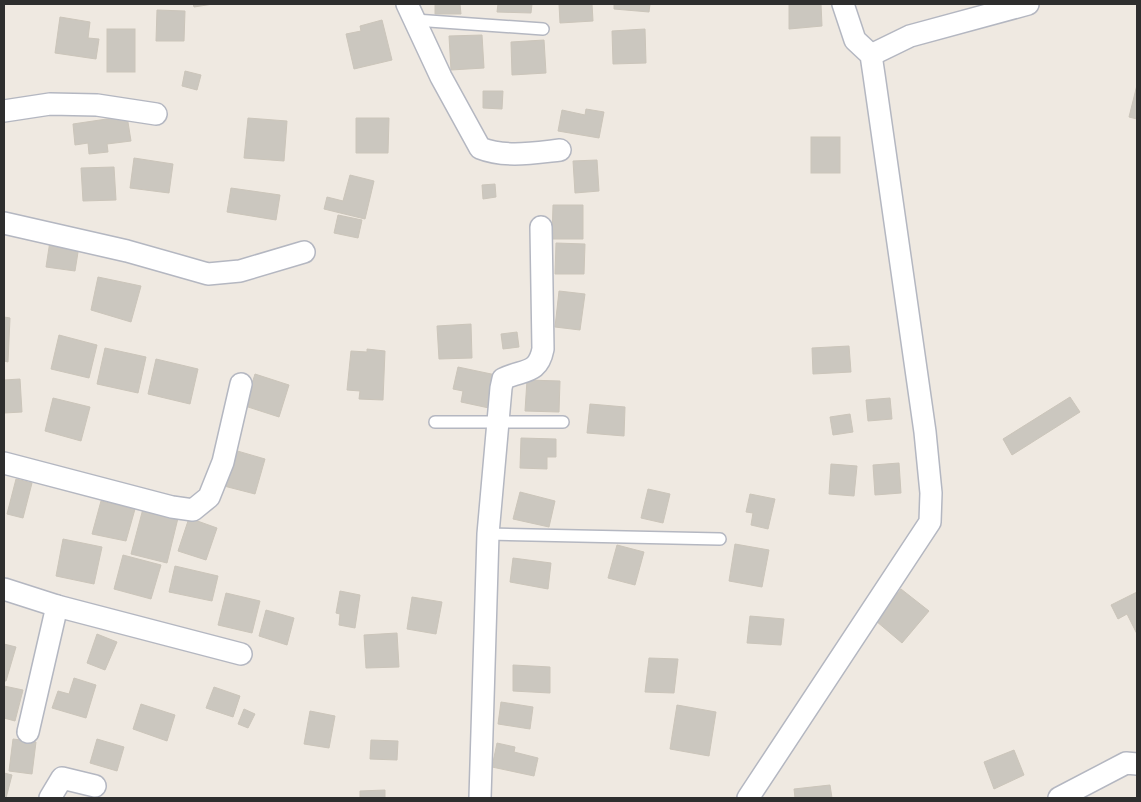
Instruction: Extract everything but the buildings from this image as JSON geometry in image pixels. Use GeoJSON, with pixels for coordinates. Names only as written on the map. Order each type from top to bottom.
{"type":"FeatureCollection","features":[{"type":"Feature","properties":{"kind":"street"},"geometry":{"type":"LineString","coordinates":[[748,798],[930,522],[931,493],[925,432],[870,55],[855,40],[843,4]]}},
{"type":"Feature","properties":{"kind":"street"},"geometry":{"type":"LineString","coordinates":[[870,55],[910,36],[1028,4]]}},
{"type":"Feature","properties":{"kind":"street"},"geometry":{"type":"LineString","coordinates":[[411,12],[441,78],[480,148],[491,152],[527,154],[560,150]]}},
{"type":"Feature","properties":{"kind":"street"},"geometry":{"type":"LineString","coordinates":[[4,110],[50,104],[97,105],[156,114]]}},
{"type":"Feature","properties":{"kind":"street"},"geometry":{"type":"LineString","coordinates":[[4,224],[127,251],[208,274],[240,271],[304,252]]}},
{"type":"Feature","properties":{"kind":"street"},"geometry":{"type":"LineString","coordinates":[[480,798],[488,534],[498,422],[503,379],[530,370],[540,362],[542,349],[541,227]]}},
{"type":"Feature","properties":{"kind":"street"},"geometry":{"type":"LineString","coordinates":[[4,463],[172,508],[193,510],[209,497],[223,462],[241,384]]}},
{"type":"Feature","properties":{"kind":"street"},"geometry":{"type":"LineString","coordinates":[[4,589],[57,606],[241,654]]}},
{"type":"Feature","properties":{"kind":"street"},"geometry":{"type":"LineString","coordinates":[[28,732],[57,606]]}},
{"type":"Feature","properties":{"kind":"street"},"geometry":{"type":"LineString","coordinates":[[1059,798],[1126,764],[1137,764]]}},
{"type":"Feature","properties":{"kind":"street"},"geometry":{"type":"LineString","coordinates":[[50,798],[62,778],[95,786]]}},
{"type":"Feature","properties":{"kind":"lane"},"geometry":{"type":"LineString","coordinates":[[411,12],[542,30]]}},
{"type":"Feature","properties":{"kind":"lane"},"geometry":{"type":"LineString","coordinates":[[435,422],[562,422]]}},
{"type":"Feature","properties":{"kind":"lane"},"geometry":{"type":"LineString","coordinates":[[488,534],[720,539]]}}]}
